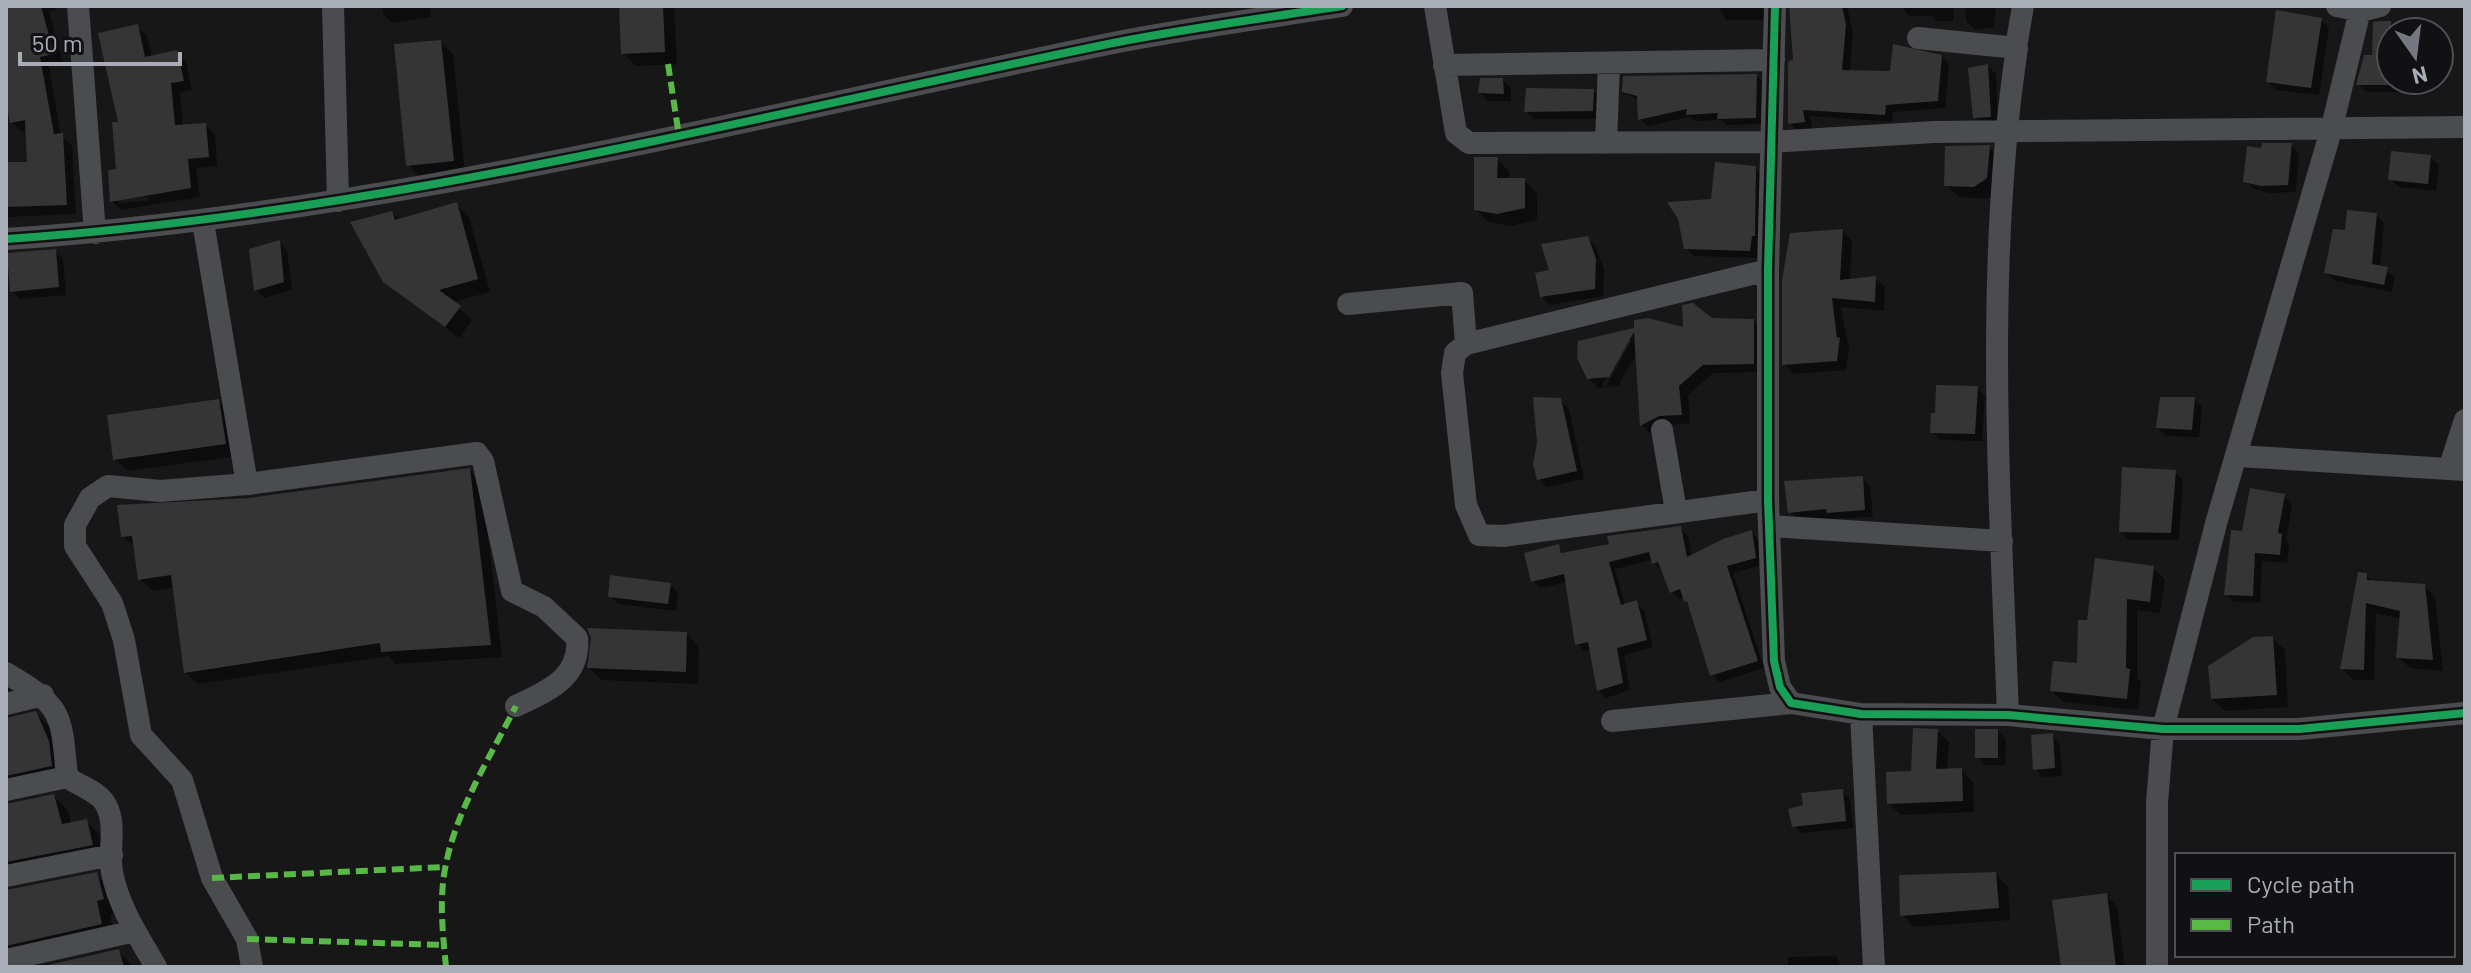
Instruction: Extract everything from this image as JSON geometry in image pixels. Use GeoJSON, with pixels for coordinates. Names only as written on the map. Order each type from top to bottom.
{"type":"FeatureCollection","features":[{"type":"Feature","properties":{"kind":"street"},"geometry":{"type":"LineString","coordinates":[[78,6],[95,233]]}},
{"type":"Feature","properties":{"kind":"street"},"geometry":{"type":"LineString","coordinates":[[333,6],[338,201]]}},
{"type":"Feature","properties":{"kind":"street"},"geometry":{"type":"LineString","coordinates":[[6,239],[203,222],[338,201],[679,136],[1117,43],[1342,6]]}},
{"type":"Feature","properties":{"kind":"street"},"geometry":{"type":"LineString","coordinates":[[1435,6],[1456,133],[1463,142],[1771,142],[2004,131],[2465,127]]}},
{"type":"Feature","properties":{"kind":"street"},"geometry":{"type":"LineString","coordinates":[[1775,6],[1768,270],[1768,500],[1774,661],[1780,687],[1791,703]]}},
{"type":"Feature","properties":{"kind":"street"},"geometry":{"type":"LineString","coordinates":[[2008,715],[1999,336],[2004,131],[2023,6]]}},
{"type":"Feature","properties":{"kind":"street"},"geometry":{"type":"LineString","coordinates":[[2157,967],[2157,803],[2163,729],[2312,185],[2367,8],[2337,6]]}},
{"type":"Feature","properties":{"kind":"street"},"geometry":{"type":"LineString","coordinates":[[1918,38],[2016,47]]}},
{"type":"Feature","properties":{"kind":"street"},"geometry":{"type":"LineString","coordinates":[[1444,65],[1774,60]]}},
{"type":"Feature","properties":{"kind":"street"},"geometry":{"type":"LineString","coordinates":[[1606,143],[1609,63]]}},
{"type":"Feature","properties":{"kind":"street"},"geometry":{"type":"LineString","coordinates":[[203,222],[247,484]]}},
{"type":"Feature","properties":{"kind":"street"},"geometry":{"type":"LineString","coordinates":[[1768,270],[1466,344],[1455,353],[1452,391],[1466,505],[1479,535],[1503,536],[1768,500]]}},
{"type":"Feature","properties":{"kind":"street"},"geometry":{"type":"LineString","coordinates":[[1348,304],[1462,293],[1466,344]]}},
{"type":"Feature","properties":{"kind":"street"},"geometry":{"type":"LineString","coordinates":[[2238,456],[2457,469],[2465,420]]}},
{"type":"Feature","properties":{"kind":"street"},"geometry":{"type":"LineString","coordinates":[[1662,430],[1676,511]]}},
{"type":"Feature","properties":{"kind":"street"},"geometry":{"type":"LineString","coordinates":[[252,967],[247,939],[212,878],[182,780],[141,735],[117,617],[75,546],[75,525],[90,498],[108,486],[160,491],[247,484],[361,471],[469,453],[481,455],[512,591],[544,607],[577,638],[579,653],[569,675],[548,691],[516,706]]}},
{"type":"Feature","properties":{"kind":"street"},"geometry":{"type":"LineString","coordinates":[[1769,526],[2002,541]]}},
{"type":"Feature","properties":{"kind":"street"},"geometry":{"type":"LineString","coordinates":[[6,673],[43,695],[63,725],[67,777]]}},
{"type":"Feature","properties":{"kind":"street"},"geometry":{"type":"LineString","coordinates":[[6,704],[43,695]]}},
{"type":"Feature","properties":{"kind":"street"},"geometry":{"type":"LineString","coordinates":[[1612,721],[1791,703],[1861,714],[2008,715],[2163,729],[2299,729],[2465,713]]}},
{"type":"Feature","properties":{"kind":"street"},"geometry":{"type":"LineString","coordinates":[[1861,714],[1874,967]]}},
{"type":"Feature","properties":{"kind":"street"},"geometry":{"type":"LineString","coordinates":[[6,790],[67,777],[100,795],[107,806],[120,900],[156,967]]}},
{"type":"Feature","properties":{"kind":"street"},"geometry":{"type":"LineString","coordinates":[[6,876],[112,855]]}},
{"type":"Feature","properties":{"kind":"street"},"geometry":{"type":"LineString","coordinates":[[6,960],[135,931]]}},
{"type":"Feature","properties":{"kind":"building"},"geometry":{"type":"Polygon","coordinates":[[[6,6],[41,6],[54,54],[40,57],[54,134],[63,133],[67,205],[6,207],[6,162],[27,162],[25,120],[10,123],[6,100],[6,6]]]}},
{"type":"Feature","properties":{"kind":"building"},"geometry":{"type":"Polygon","coordinates":[[[619,6],[663,6],[665,52],[621,54],[619,6]]]}},
{"type":"Feature","properties":{"kind":"building"},"geometry":{"type":"Polygon","coordinates":[[[1789,6],[1842,6],[1846,25],[1842,70],[1890,71],[1893,44],[1942,55],[1938,101],[1886,105],[1885,115],[1803,110],[1805,122],[1788,124],[1788,62],[1793,59],[1789,6]]]}},
{"type":"Feature","properties":{"kind":"building"},"geometry":{"type":"Polygon","coordinates":[[[2276,10],[2322,18],[2311,88],[2266,82],[2276,10]]]}},
{"type":"Feature","properties":{"kind":"building"},"geometry":{"type":"Polygon","coordinates":[[[2373,22],[2375,85],[2356,85],[2364,55],[2372,55],[2373,22]]]}},
{"type":"Feature","properties":{"kind":"building"},"geometry":{"type":"Polygon","coordinates":[[[138,24],[145,57],[177,50],[184,81],[171,83],[175,125],[206,123],[209,157],[188,159],[191,188],[110,202],[108,170],[116,169],[112,122],[118,122],[98,33],[138,24]]]}},
{"type":"Feature","properties":{"kind":"building"},"geometry":{"type":"Polygon","coordinates":[[[441,40],[454,161],[406,166],[394,44],[441,40]]]}},
{"type":"Feature","properties":{"kind":"building"},"geometry":{"type":"Polygon","coordinates":[[[1988,64],[1991,117],[1973,118],[1968,68],[1988,64]]]}},
{"type":"Feature","properties":{"kind":"building"},"geometry":{"type":"Polygon","coordinates":[[[1757,74],[1756,118],[1717,119],[1718,113],[1686,115],[1687,109],[1638,120],[1637,96],[1622,92],[1623,76],[1757,74]]]}},
{"type":"Feature","properties":{"kind":"building"},"geometry":{"type":"Polygon","coordinates":[[[1480,78],[1503,78],[1504,94],[1478,93],[1480,78]]]}},
{"type":"Feature","properties":{"kind":"building"},"geometry":{"type":"Polygon","coordinates":[[[1526,88],[1594,89],[1593,111],[1524,112],[1526,88]]]}},
{"type":"Feature","properties":{"kind":"building"},"geometry":{"type":"Polygon","coordinates":[[[2262,143],[2292,143],[2288,185],[2261,186],[2243,182],[2247,146],[2261,148],[2262,143]]]}},
{"type":"Feature","properties":{"kind":"building"},"geometry":{"type":"Polygon","coordinates":[[[1990,145],[1987,178],[1974,187],[1944,186],[1945,146],[1990,145]]]}},
{"type":"Feature","properties":{"kind":"building"},"geometry":{"type":"Polygon","coordinates":[[[2391,151],[2431,155],[2428,184],[2388,180],[2391,151]]]}},
{"type":"Feature","properties":{"kind":"building"},"geometry":{"type":"Polygon","coordinates":[[[1474,157],[1498,157],[1497,178],[1525,178],[1525,208],[1497,214],[1474,210],[1474,157]]]}},
{"type":"Feature","properties":{"kind":"building"},"geometry":{"type":"Polygon","coordinates":[[[1715,162],[1756,166],[1755,236],[1752,236],[1750,251],[1684,249],[1678,219],[1667,202],[1711,199],[1715,162]]]}},
{"type":"Feature","properties":{"kind":"building"},"geometry":{"type":"Polygon","coordinates":[[[457,202],[478,279],[439,290],[461,306],[445,327],[383,282],[350,222],[392,211],[395,220],[457,202]]]}},
{"type":"Feature","properties":{"kind":"building"},"geometry":{"type":"Polygon","coordinates":[[[2347,210],[2377,213],[2372,264],[2388,267],[2384,285],[2324,273],[2333,229],[2345,230],[2347,210]]]}},
{"type":"Feature","properties":{"kind":"building"},"geometry":{"type":"Polygon","coordinates":[[[1843,229],[1840,280],[1876,276],[1875,302],[1832,298],[1837,338],[1840,337],[1837,361],[1782,365],[1782,280],[1790,233],[1843,229]]]}},
{"type":"Feature","properties":{"kind":"building"},"geometry":{"type":"Polygon","coordinates":[[[1588,236],[1596,259],[1595,289],[1540,297],[1535,273],[1549,270],[1541,244],[1588,236]]]}},
{"type":"Feature","properties":{"kind":"building"},"geometry":{"type":"Polygon","coordinates":[[[280,240],[284,282],[254,291],[249,249],[280,240]]]}},
{"type":"Feature","properties":{"kind":"building"},"geometry":{"type":"Polygon","coordinates":[[[56,249],[59,287],[10,292],[7,253],[56,249]]]}},
{"type":"Feature","properties":{"kind":"building"},"geometry":{"type":"Polygon","coordinates":[[[1693,303],[1712,318],[1754,319],[1754,364],[1703,365],[1679,386],[1682,415],[1659,416],[1640,426],[1634,332],[1609,377],[1587,379],[1577,358],[1578,341],[1634,328],[1634,320],[1648,318],[1683,327],[1682,305],[1693,303]]]}},
{"type":"Feature","properties":{"kind":"building"},"geometry":{"type":"Polygon","coordinates":[[[1936,385],[1978,386],[1975,434],[1930,433],[1931,413],[1935,413],[1936,385]]]}},
{"type":"Feature","properties":{"kind":"building"},"geometry":{"type":"Polygon","coordinates":[[[1533,397],[1561,398],[1577,471],[1537,480],[1533,464],[1537,443],[1533,397]]]}},
{"type":"Feature","properties":{"kind":"building"},"geometry":{"type":"Polygon","coordinates":[[[2160,397],[2195,397],[2192,430],[2156,428],[2160,397]]]}},
{"type":"Feature","properties":{"kind":"building"},"geometry":{"type":"Polygon","coordinates":[[[219,399],[226,444],[113,460],[107,415],[219,399]]]}},
{"type":"Feature","properties":{"kind":"building"},"geometry":{"type":"Polygon","coordinates":[[[2122,467],[2176,470],[2171,533],[2119,532],[2122,467]]]}},
{"type":"Feature","properties":{"kind":"building"},"geometry":{"type":"Polygon","coordinates":[[[470,468],[491,645],[381,652],[380,643],[184,673],[171,575],[138,580],[132,536],[121,537],[117,505],[249,498],[470,468]]]}},
{"type":"Feature","properties":{"kind":"building"},"geometry":{"type":"Polygon","coordinates":[[[1863,476],[1865,510],[1827,513],[1826,509],[1788,513],[1784,481],[1863,476]]]}},
{"type":"Feature","properties":{"kind":"building"},"geometry":{"type":"Polygon","coordinates":[[[2250,488],[2285,494],[2278,533],[2282,534],[2280,555],[2255,553],[2253,596],[2224,595],[2231,530],[2242,531],[2250,488]]]}},
{"type":"Feature","properties":{"kind":"building"},"geometry":{"type":"Polygon","coordinates":[[[1681,526],[1687,557],[1723,539],[1752,530],[1756,558],[1727,566],[1758,661],[1710,676],[1687,601],[1684,602],[1680,589],[1670,593],[1658,562],[1652,564],[1649,552],[1609,562],[1621,605],[1637,600],[1647,640],[1617,648],[1623,683],[1597,691],[1588,642],[1575,645],[1564,574],[1531,582],[1524,553],[1559,544],[1561,553],[1609,544],[1607,536],[1681,526]]]}},
{"type":"Feature","properties":{"kind":"building"},"geometry":{"type":"Polygon","coordinates":[[[2095,558],[2154,566],[2150,602],[2127,599],[2126,668],[2130,669],[2127,699],[2050,691],[2053,661],[2077,663],[2078,620],[2087,620],[2095,558]]]}},
{"type":"Feature","properties":{"kind":"building"},"geometry":{"type":"Polygon","coordinates":[[[2358,572],[2367,573],[2367,580],[2425,584],[2433,660],[2396,658],[2400,611],[2366,603],[2364,670],[2340,669],[2358,572]]]}},
{"type":"Feature","properties":{"kind":"building"},"geometry":{"type":"Polygon","coordinates":[[[610,575],[671,583],[668,604],[608,597],[610,575]]]}},
{"type":"Feature","properties":{"kind":"building"},"geometry":{"type":"Polygon","coordinates":[[[587,628],[687,632],[686,672],[587,668],[591,638],[587,628]]]}},
{"type":"Feature","properties":{"kind":"building"},"geometry":{"type":"Polygon","coordinates":[[[2273,636],[2277,695],[2211,699],[2208,666],[2253,637],[2273,636]]]}},
{"type":"Feature","properties":{"kind":"building"},"geometry":{"type":"Polygon","coordinates":[[[36,711],[49,741],[52,766],[6,776],[6,718],[36,711]]]}},
{"type":"Feature","properties":{"kind":"building"},"geometry":{"type":"Polygon","coordinates":[[[1913,728],[1938,729],[1936,769],[1962,768],[1963,801],[1887,804],[1886,772],[1911,771],[1913,728]]]}},
{"type":"Feature","properties":{"kind":"building"},"geometry":{"type":"Polygon","coordinates":[[[1975,729],[1998,729],[1998,758],[1975,758],[1975,729]]]}},
{"type":"Feature","properties":{"kind":"building"},"geometry":{"type":"Polygon","coordinates":[[[2053,733],[2055,768],[2033,770],[2031,735],[2053,733]]]}},
{"type":"Feature","properties":{"kind":"building"},"geometry":{"type":"Polygon","coordinates":[[[1843,789],[1846,821],[1792,827],[1788,809],[1803,805],[1801,793],[1843,789]]]}},
{"type":"Feature","properties":{"kind":"building"},"geometry":{"type":"Polygon","coordinates":[[[54,794],[62,824],[87,819],[93,845],[6,862],[6,804],[54,794]]]}},
{"type":"Feature","properties":{"kind":"building"},"geometry":{"type":"Polygon","coordinates":[[[97,872],[104,899],[97,901],[102,924],[6,946],[6,890],[97,872]]]}},
{"type":"Feature","properties":{"kind":"building"},"geometry":{"type":"Polygon","coordinates":[[[1996,872],[1999,908],[1900,916],[1899,875],[1996,872]]]}},
{"type":"Feature","properties":{"kind":"building"},"geometry":{"type":"Polygon","coordinates":[[[2107,893],[2116,967],[2061,967],[2052,900],[2107,893]]]}},
{"type":"Feature","properties":{"kind":"building"},"geometry":{"type":"Polygon","coordinates":[[[119,949],[124,967],[39,967],[119,949]]]}},
{"type":"Feature","properties":{"kind":"marked path"},"geometry":{"type":"LineString","coordinates":[[668,64],[679,136]]}},
{"type":"Feature","properties":{"kind":"marked path"},"geometry":{"type":"LineString","coordinates":[[446,967],[442,893],[450,848],[474,785],[516,706]]}},
{"type":"Feature","properties":{"kind":"marked path"},"geometry":{"type":"LineString","coordinates":[[212,878],[445,867]]}},
{"type":"Feature","properties":{"kind":"marked path"},"geometry":{"type":"LineString","coordinates":[[247,939],[444,945]]}},
{"type":"Feature","properties":{"kind":"cycle path"},"geometry":{"type":"LineString","coordinates":[[6,239],[146,226],[424,186],[562,160],[1113,43],[1342,6]]}},
{"type":"Feature","properties":{"kind":"cycle path"},"geometry":{"type":"LineString","coordinates":[[1775,6],[1768,270],[1768,500],[1774,661],[1780,687],[1791,703],[1861,714],[2008,715],[2163,729],[2299,729],[2465,713]]}}]}
